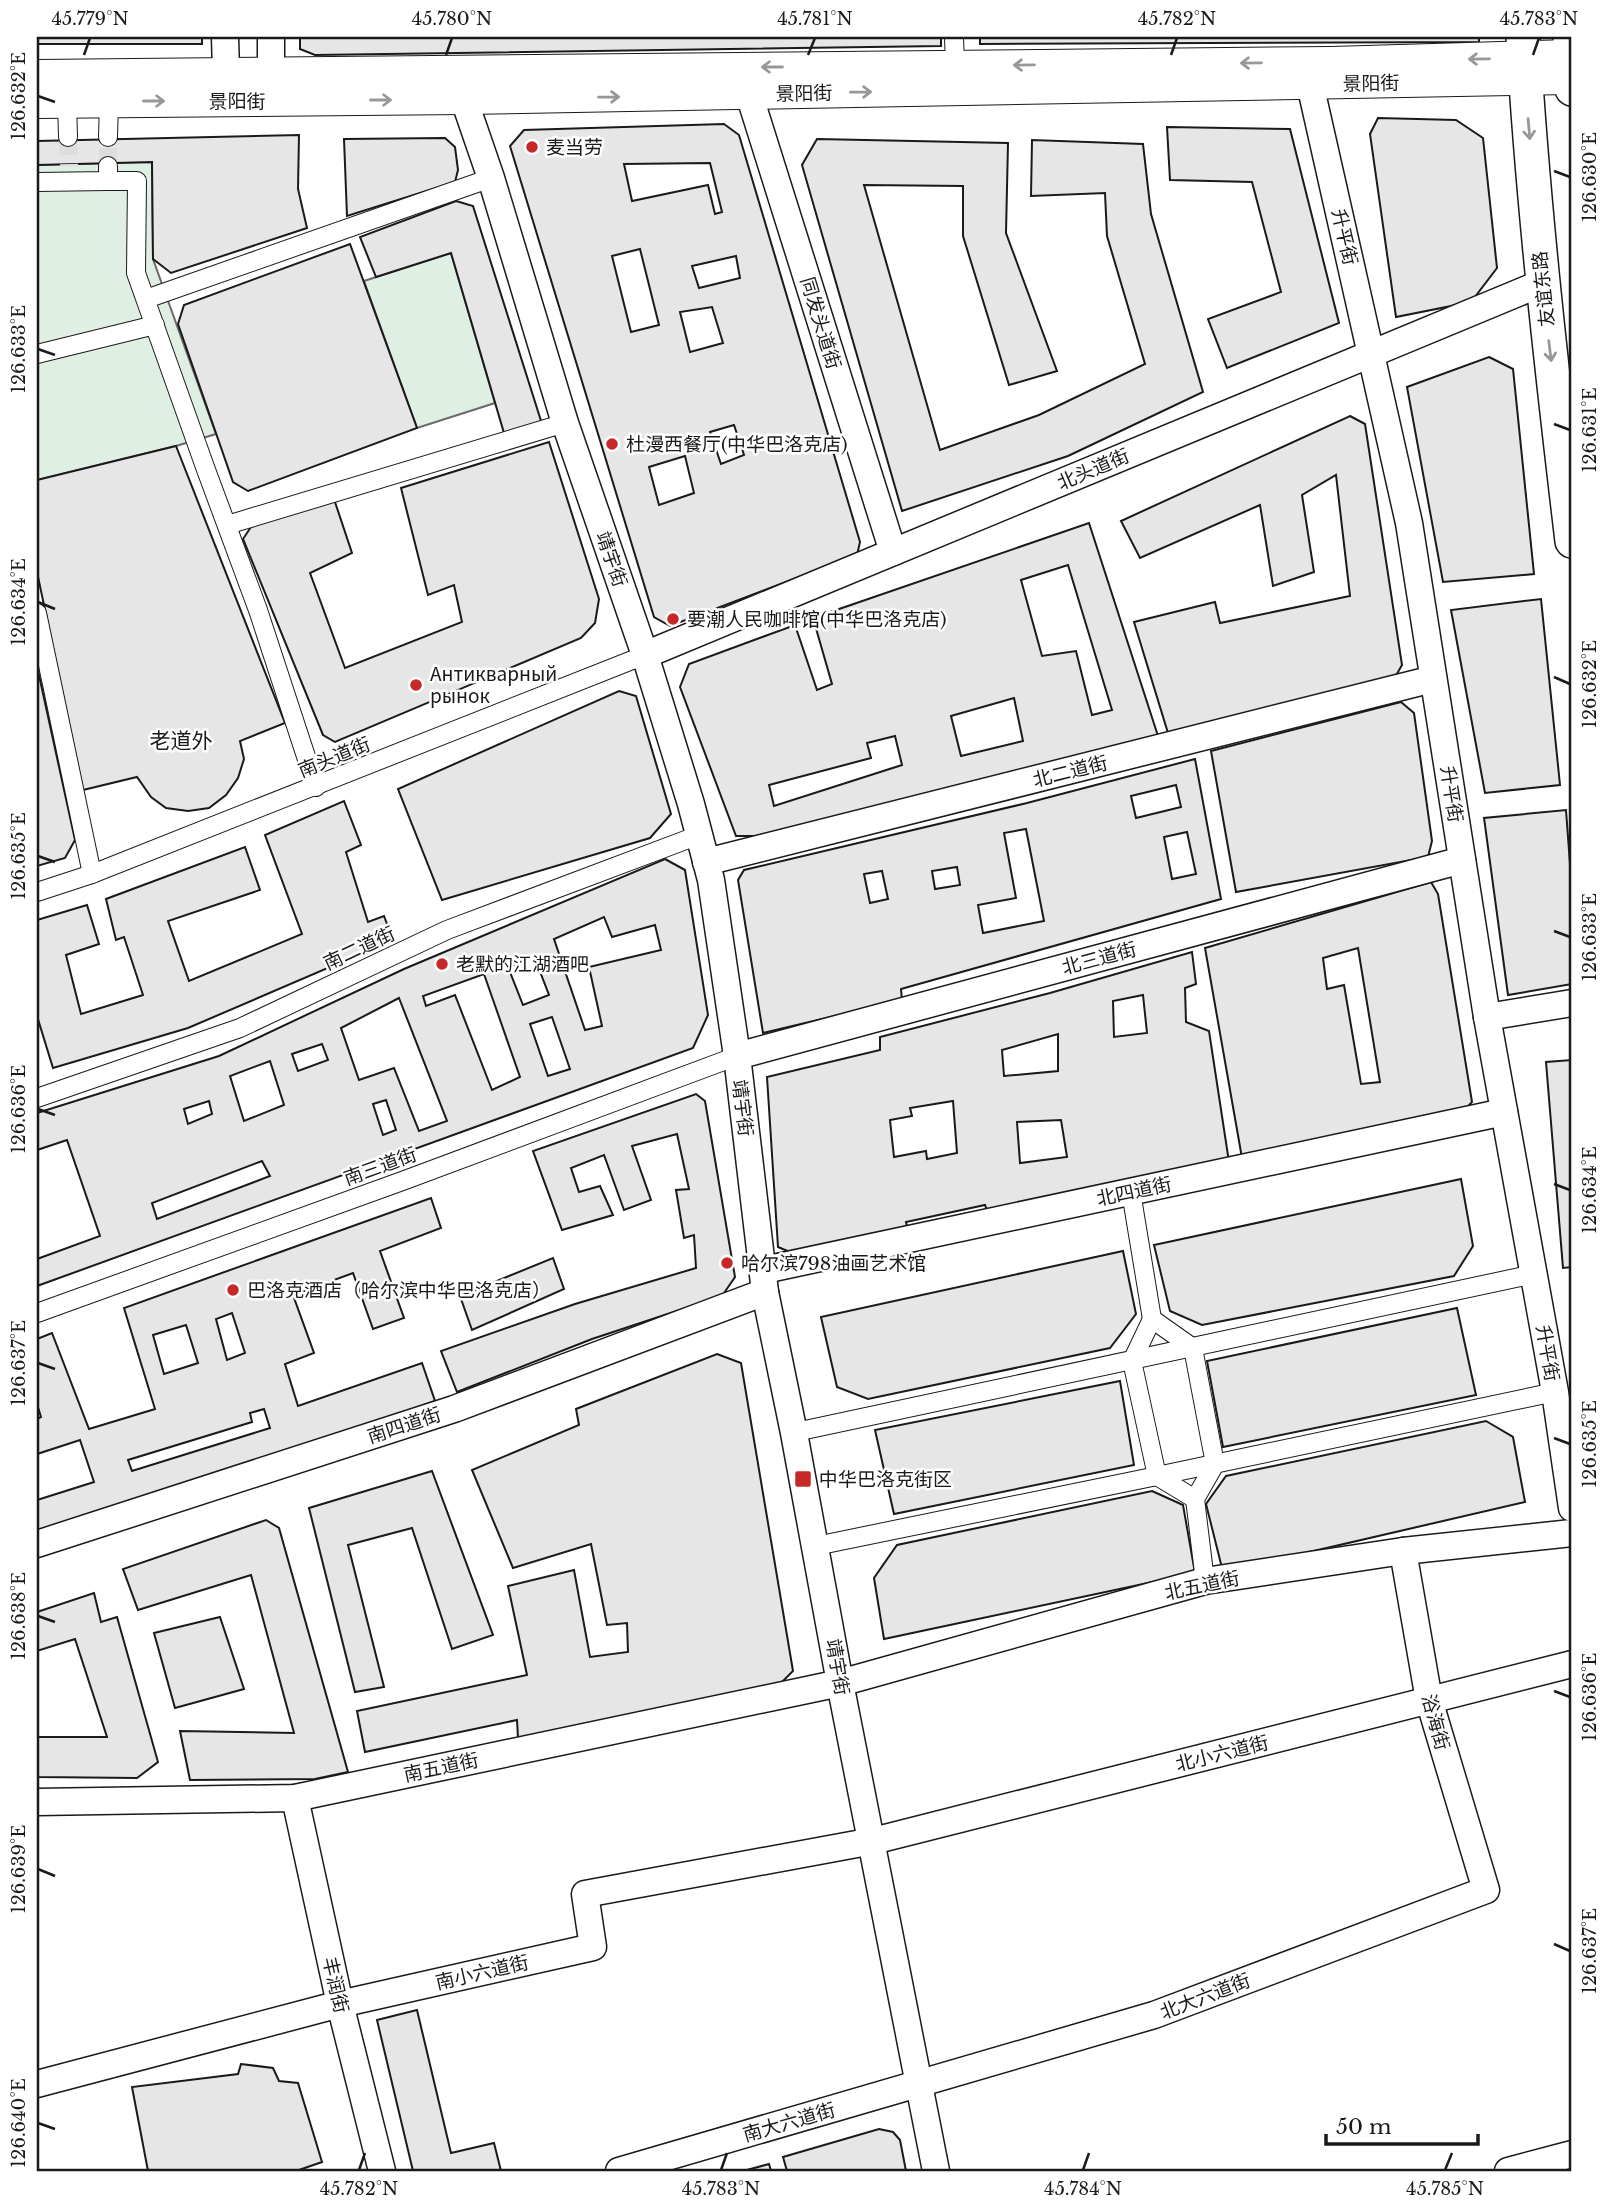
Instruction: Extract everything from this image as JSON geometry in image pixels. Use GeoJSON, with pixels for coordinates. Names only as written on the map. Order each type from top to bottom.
{"type":"FeatureCollection","features":[{"type":"Feature","properties":{"kind":"highway"},"geometry":{"type":"LineString","coordinates":[[1571,57],[1572,89]]}},
{"type":"Feature","properties":{"kind":"highway","name":"友谊东路"},"geometry":{"type":"LineString","coordinates":[[1524,58],[1542,283],[1572,541]]}},
{"type":"Feature","properties":{"kind":"main road","name":"景阳街"},"geometry":{"type":"LineString","coordinates":[[37,75],[454,70],[954,51],[1331,62],[1571,57]]}},
{"type":"Feature","properties":{"kind":"main road","name":"景阳街"},"geometry":{"type":"LineString","coordinates":[[37,103],[464,99],[1310,84],[1524,58]]}},
{"type":"Feature","properties":{"kind":"street"},"geometry":{"type":"LineString","coordinates":[[225,37],[226,72]]}},
{"type":"Feature","properties":{"kind":"street"},"geometry":{"type":"LineString","coordinates":[[271,37],[271,72]]}},
{"type":"Feature","properties":{"kind":"street","name":"靖宇街"},"geometry":{"type":"LineString","coordinates":[[454,70],[491,178],[565,422],[645,655],[711,880],[737,1056],[765,1281],[840,1683],[936,2171]]}},
{"type":"Feature","properties":{"kind":"street","name":"升平街"},"geometry":{"type":"LineString","coordinates":[[1310,84],[1409,523],[1487,1017],[1555,1391],[1572,1508]]}},
{"type":"Feature","properties":{"kind":"street","name":"同发头道街"},"geometry":{"type":"LineString","coordinates":[[749,94],[893,552]]}},
{"type":"Feature","properties":{"kind":"street"},"geometry":{"type":"LineString","coordinates":[[67,102],[68,137]]}},
{"type":"Feature","properties":{"kind":"street"},"geometry":{"type":"LineString","coordinates":[[108,137],[109,102]]}},
{"type":"Feature","properties":{"kind":"street"},"geometry":{"type":"LineString","coordinates":[[37,182],[69,174],[108,174],[137,181],[136,273],[258,610],[316,787]]}},
{"type":"Feature","properties":{"kind":"street"},"geometry":{"type":"LineString","coordinates":[[146,299],[491,178]]}},
{"type":"Feature","properties":{"kind":"street","name":"北头道街"},"geometry":{"type":"LineString","coordinates":[[645,655],[1542,283]]}},
{"type":"Feature","properties":{"kind":"street"},"geometry":{"type":"LineString","coordinates":[[37,354],[155,325]]}},
{"type":"Feature","properties":{"kind":"street"},"geometry":{"type":"LineString","coordinates":[[226,525],[565,422]]}},
{"type":"Feature","properties":{"kind":"street"},"geometry":{"type":"LineString","coordinates":[[37,613],[92,874]]}},
{"type":"Feature","properties":{"kind":"street","name":"南头道街"},"geometry":{"type":"LineString","coordinates":[[37,892],[92,874],[316,787],[645,655]]}},
{"type":"Feature","properties":{"kind":"street","name":"北二道街"},"geometry":{"type":"LineString","coordinates":[[706,862],[1433,680]]}},
{"type":"Feature","properties":{"kind":"street","name":"南二道街"},"geometry":{"type":"LineString","coordinates":[[37,1098],[240,1028],[447,930],[699,835]]}},
{"type":"Feature","properties":{"kind":"street","name":"北三道街"},"geometry":{"type":"LineString","coordinates":[[737,1056],[1462,860]]}},
{"type":"Feature","properties":{"kind":"street"},"geometry":{"type":"LineString","coordinates":[[1487,1017],[1572,1003]]}},
{"type":"Feature","properties":{"kind":"street","name":"南三道街"},"geometry":{"type":"LineString","coordinates":[[37,1313],[737,1056]]}},
{"type":"Feature","properties":{"kind":"street","name":"北四道街"},"geometry":{"type":"LineString","coordinates":[[765,1281],[1131,1192],[1504,1112]]}},
{"type":"Feature","properties":{"kind":"street"},"geometry":{"type":"LineString","coordinates":[[1131,1192],[1152,1319],[1132,1361],[1157,1476],[1195,1499]]}},
{"type":"Feature","properties":{"kind":"street"},"geometry":{"type":"LineString","coordinates":[[793,1433],[1534,1274]]}},
{"type":"Feature","properties":{"kind":"street","name":"南四道街"},"geometry":{"type":"LineString","coordinates":[[37,1544],[454,1409],[765,1281]]}},
{"type":"Feature","properties":{"kind":"street"},"geometry":{"type":"LineString","coordinates":[[1152,1319],[1193,1348],[1215,1464],[1195,1499],[1205,1581]]}},
{"type":"Feature","properties":{"kind":"street"},"geometry":{"type":"LineString","coordinates":[[814,1546],[1555,1391]]}},
{"type":"Feature","properties":{"kind":"street","name":"北五道街"},"geometry":{"type":"LineString","coordinates":[[840,1683],[1205,1581],[1403,1551],[1572,1533]]}},
{"type":"Feature","properties":{"kind":"street","name":"浴海街"},"geometry":{"type":"LineString","coordinates":[[1403,1551],[1429,1700],[1486,1889]]}},
{"type":"Feature","properties":{"kind":"street","name":"北小六道街"},"geometry":{"type":"LineString","coordinates":[[873,1841],[1572,1664]]}},
{"type":"Feature","properties":{"kind":"street","name":"南五道街"},"geometry":{"type":"LineString","coordinates":[[37,1802],[295,1798],[840,1683]]}},
{"type":"Feature","properties":{"kind":"street","name":"丰润街"},"geometry":{"type":"LineString","coordinates":[[295,1798],[340,2004],[383,2171]]}},
{"type":"Feature","properties":{"kind":"street","name":"南小六道街"},"geometry":{"type":"LineString","coordinates":[[37,2084],[340,2004],[593,1947],[585,1894],[873,1841]]}},
{"type":"Feature","properties":{"kind":"street","name":"北大六道街"},"geometry":{"type":"LineString","coordinates":[[919,2084],[1154,2015],[1486,1889]]}},
{"type":"Feature","properties":{"kind":"street","name":"南大六道街"},"geometry":{"type":"LineString","coordinates":[[619,2171],[919,2084]]}},
{"type":"Feature","properties":{"kind":"street"},"geometry":{"type":"LineString","coordinates":[[1508,2171],[1572,2154]]}},
{"type":"Feature","properties":{"kind":"green space"},"geometry":{"type":"Polygon","coordinates":[[[152,162],[153,259],[216,434],[37,480],[37,165],[152,162]]]}},
{"type":"Feature","properties":{"kind":"green space"},"geometry":{"type":"Polygon","coordinates":[[[451,253],[495,403],[417,428],[364,281],[451,253]]]}},
{"type":"Feature","properties":{"kind":"building"},"geometry":{"type":"Polygon","coordinates":[[[37,37],[202,37],[202,44],[37,44],[37,37]]]}},
{"type":"Feature","properties":{"kind":"building"},"geometry":{"type":"Polygon","coordinates":[[[300,37],[941,37],[941,46],[315,55],[300,49],[300,37]]]}},
{"type":"Feature","properties":{"kind":"building"},"geometry":{"type":"Polygon","coordinates":[[[980,37],[1479,37],[1479,42],[980,44],[980,37]]]}},
{"type":"Feature","properties":{"kind":"building"},"geometry":{"type":"Polygon","coordinates":[[[1378,118],[1456,120],[1483,138],[1497,268],[1471,302],[1396,317],[1370,134],[1378,118]]]}},
{"type":"Feature","properties":{"kind":"building"},"geometry":{"type":"Polygon","coordinates":[[[724,124],[739,135],[860,542],[857,555],[670,626],[654,617],[510,146],[524,130],[724,124]],[[710,163],[624,164],[632,201],[708,185],[715,214],[722,212],[710,163]],[[640,249],[612,256],[631,332],[659,325],[640,249]],[[736,256],[692,266],[699,288],[740,278],[736,256]],[[712,307],[680,312],[690,352],[723,343],[712,307]],[[734,425],[710,432],[721,464],[744,455],[734,425]],[[685,456],[649,467],[659,505],[694,493],[685,456]]]}},
{"type":"Feature","properties":{"kind":"building"},"geometry":{"type":"Polygon","coordinates":[[[1167,127],[1290,129],[1339,323],[1227,368],[1208,319],[1281,292],[1252,182],[1170,180],[1167,127]]]}},
{"type":"Feature","properties":{"kind":"building"},"geometry":{"type":"Polygon","coordinates":[[[299,135],[298,189],[307,228],[171,273],[153,259],[152,162],[37,165],[37,141],[299,135]]]}},
{"type":"Feature","properties":{"kind":"building"},"geometry":{"type":"Polygon","coordinates":[[[445,138],[455,147],[458,170],[455,182],[347,216],[344,139],[445,138]]]}},
{"type":"Feature","properties":{"kind":"building"},"geometry":{"type":"Polygon","coordinates":[[[817,139],[1008,143],[1006,233],[1057,371],[1009,385],[963,236],[963,186],[864,185],[940,450],[1039,415],[1145,364],[1107,236],[1105,193],[1031,196],[1032,140],[1143,144],[1151,214],[1203,392],[1068,456],[902,511],[802,165],[817,139]]]}},
{"type":"Feature","properties":{"kind":"building"},"geometry":{"type":"Polygon","coordinates":[[[456,201],[473,206],[542,424],[504,433],[451,253],[376,277],[360,237],[456,201]]]}},
{"type":"Feature","properties":{"kind":"building"},"geometry":{"type":"Polygon","coordinates":[[[350,244],[417,428],[248,491],[233,482],[178,324],[184,305],[350,244]]]}},
{"type":"Feature","properties":{"kind":"building"},"geometry":{"type":"Polygon","coordinates":[[[1489,357],[1513,369],[1534,574],[1443,582],[1407,387],[1489,357]]]}},
{"type":"Feature","properties":{"kind":"building"},"geometry":{"type":"Polygon","coordinates":[[[1350,416],[1365,424],[1402,665],[1394,679],[1168,733],[1134,622],[1215,602],[1220,623],[1350,596],[1336,475],[1302,495],[1314,572],[1273,586],[1260,505],[1140,558],[1121,521],[1350,416]]]}},
{"type":"Feature","properties":{"kind":"building"},"geometry":{"type":"Polygon","coordinates":[[[549,442],[599,599],[595,623],[581,638],[335,742],[323,735],[243,539],[251,527],[333,496],[352,553],[310,573],[345,668],[462,622],[454,585],[428,595],[401,488],[549,442]]]}},
{"type":"Feature","properties":{"kind":"building"},"geometry":{"type":"Polygon","coordinates":[[[176,446],[285,723],[240,741],[244,759],[238,778],[226,795],[209,808],[188,811],[166,808],[151,797],[137,777],[83,790],[37,572],[37,480],[176,446]]]}},
{"type":"Feature","properties":{"kind":"building"},"geometry":{"type":"Polygon","coordinates":[[[1089,523],[1158,736],[756,836],[736,836],[680,687],[689,664],[795,625],[817,690],[832,684],[813,618],[1089,523]],[[1068,565],[1021,580],[1042,656],[1076,651],[1092,715],[1112,710],[1068,565]],[[1014,698],[951,716],[961,756],[1023,741],[1014,698]],[[895,736],[867,743],[871,758],[769,785],[774,806],[902,765],[895,736]]]}},
{"type":"Feature","properties":{"kind":"building"},"geometry":{"type":"Polygon","coordinates":[[[1541,599],[1560,785],[1485,793],[1451,610],[1541,599]]]}},
{"type":"Feature","properties":{"kind":"building"},"geometry":{"type":"Polygon","coordinates":[[[37,666],[75,840],[65,858],[37,866],[37,666]]]}},
{"type":"Feature","properties":{"kind":"building"},"geometry":{"type":"Polygon","coordinates":[[[619,691],[636,696],[671,814],[650,838],[442,900],[398,789],[619,691]]]}},
{"type":"Feature","properties":{"kind":"building"},"geometry":{"type":"Polygon","coordinates":[[[1401,702],[1414,713],[1432,841],[1428,857],[1236,892],[1211,751],[1401,702]]]}},
{"type":"Feature","properties":{"kind":"building"},"geometry":{"type":"Polygon","coordinates":[[[1195,759],[1221,899],[901,989],[902,1000],[763,1033],[738,880],[744,870],[1027,803],[1195,759]],[[1176,785],[1131,796],[1136,818],[1181,807],[1176,785]],[[1026,829],[1004,833],[1016,898],[978,905],[983,933],[1044,921],[1026,829]],[[1187,832],[1164,837],[1172,879],[1196,874],[1187,832]],[[957,867],[932,871],[935,889],[960,885],[957,867]],[[882,871],[864,874],[870,903],[888,899],[882,871]]]}},
{"type":"Feature","properties":{"kind":"building"},"geometry":{"type":"Polygon","coordinates":[[[344,801],[361,845],[346,852],[368,922],[384,916],[393,940],[188,1028],[53,1068],[37,1016],[37,920],[87,905],[99,944],[66,955],[81,1014],[143,995],[124,937],[116,940],[106,899],[245,847],[260,890],[168,921],[189,981],[302,934],[265,835],[344,801]]]}},
{"type":"Feature","properties":{"kind":"building"},"geometry":{"type":"Polygon","coordinates":[[[1566,810],[1572,891],[1572,984],[1508,995],[1484,818],[1566,810]]]}},
{"type":"Feature","properties":{"kind":"building"},"geometry":{"type":"Polygon","coordinates":[[[665,859],[685,870],[708,1015],[693,1048],[37,1286],[37,1259],[100,1236],[67,1140],[37,1150],[37,1113],[219,1056],[404,969],[665,859]],[[604,917],[554,939],[585,1030],[602,1026],[589,967],[661,950],[655,925],[612,937],[604,917]],[[534,956],[508,967],[523,1005],[549,995],[534,956]],[[484,974],[423,996],[426,1006],[455,995],[492,1090],[520,1077],[484,974]],[[399,998],[341,1028],[359,1080],[394,1068],[419,1131],[447,1121],[399,998]],[[552,1017],[530,1024],[548,1076],[570,1069],[552,1017]],[[322,1044],[292,1054],[298,1071],[328,1060],[322,1044]],[[270,1061],[230,1076],[244,1121],[284,1105],[270,1061]],[[386,1100],[373,1104],[383,1135],[396,1130],[386,1100]],[[209,1101],[184,1109],[188,1124],[212,1114],[209,1101]],[[262,1161],[152,1203],[157,1219],[270,1176],[262,1161]]]}},
{"type":"Feature","properties":{"kind":"building"},"geometry":{"type":"Polygon","coordinates":[[[1431,882],[1438,894],[1472,1102],[1459,1116],[1242,1158],[1205,948],[1431,882]],[[1358,948],[1323,958],[1327,989],[1344,985],[1361,1084],[1380,1082],[1358,948]]]}},
{"type":"Feature","properties":{"kind":"building"},"geometry":{"type":"Polygon","coordinates":[[[1192,952],[1196,984],[1185,988],[1186,1022],[1209,1031],[1229,1162],[989,1216],[985,1205],[906,1222],[909,1235],[797,1255],[778,1247],[767,1077],[880,1050],[880,1037],[1050,993],[1192,952]],[[1143,995],[1113,1001],[1114,1037],[1147,1033],[1143,995]],[[1058,1034],[1002,1050],[1004,1076],[1058,1071],[1058,1034]],[[953,1101],[910,1108],[912,1116],[890,1120],[894,1157],[926,1151],[927,1159],[957,1153],[953,1101]],[[1061,1120],[1017,1122],[1020,1163],[1067,1157],[1061,1120]]]}},
{"type":"Feature","properties":{"kind":"building"},"geometry":{"type":"Polygon","coordinates":[[[1572,1060],[1572,1267],[1563,1268],[1546,1062],[1572,1060]]]}},
{"type":"Feature","properties":{"kind":"building"},"geometry":{"type":"Polygon","coordinates":[[[696,1094],[705,1101],[735,1277],[722,1296],[592,1339],[457,1392],[441,1351],[575,1304],[696,1268],[694,1235],[684,1238],[676,1190],[689,1189],[677,1134],[632,1146],[651,1200],[624,1210],[604,1155],[571,1168],[579,1192],[600,1186],[613,1215],[562,1230],[533,1151],[696,1094]]]}},
{"type":"Feature","properties":{"kind":"building"},"geometry":{"type":"Polygon","coordinates":[[[1461,1179],[1473,1246],[1454,1276],[1202,1325],[1170,1311],[1154,1245],[1461,1179]]]}},
{"type":"Feature","properties":{"kind":"building"},"geometry":{"type":"Polygon","coordinates":[[[431,1198],[441,1228],[380,1251],[404,1318],[373,1329],[353,1273],[293,1295],[314,1353],[285,1364],[298,1406],[422,1363],[435,1401],[238,1472],[37,1534],[37,1500],[94,1482],[80,1440],[37,1454],[37,1419],[41,1417],[37,1404],[37,1339],[52,1333],[89,1429],[155,1409],[124,1308],[431,1198]],[[232,1313],[216,1319],[227,1360],[245,1353],[232,1313]],[[186,1325],[153,1335],[164,1374],[198,1363],[186,1325]],[[264,1409],[250,1413],[252,1422],[128,1460],[132,1471],[270,1428],[264,1409]]]}},
{"type":"Feature","properties":{"kind":"building"},"geometry":{"type":"Polygon","coordinates":[[[1123,1251],[1136,1314],[1110,1348],[868,1399],[837,1387],[821,1317],[1123,1251]]]}},
{"type":"Feature","properties":{"kind":"building"},"geometry":{"type":"Polygon","coordinates":[[[553,1258],[564,1289],[472,1330],[460,1296],[553,1258]]]}},
{"type":"Feature","properties":{"kind":"building"},"geometry":{"type":"Polygon","coordinates":[[[1457,1308],[1476,1395],[1223,1447],[1207,1361],[1457,1308]]]}},
{"type":"Feature","properties":{"kind":"building"},"geometry":{"type":"Polygon","coordinates":[[[717,1354],[741,1363],[793,1671],[776,1688],[518,1738],[517,1720],[365,1752],[357,1711],[527,1675],[508,1586],[574,1570],[590,1657],[628,1652],[627,1623],[607,1625],[591,1544],[513,1568],[472,1470],[579,1425],[576,1409],[717,1354]]]}},
{"type":"Feature","properties":{"kind":"building"},"geometry":{"type":"Polygon","coordinates":[[[1120,1381],[1134,1465],[894,1514],[875,1430],[1120,1381]]]}},
{"type":"Feature","properties":{"kind":"building"},"geometry":{"type":"Polygon","coordinates":[[[1486,1421],[1513,1437],[1525,1502],[1223,1572],[1206,1504],[1226,1476],[1486,1421]]]}},
{"type":"Feature","properties":{"kind":"building"},"geometry":{"type":"Polygon","coordinates":[[[432,1471],[493,1635],[452,1649],[412,1528],[348,1545],[384,1687],[355,1692],[309,1508],[432,1471]]]}},
{"type":"Feature","properties":{"kind":"building"},"geometry":{"type":"Polygon","coordinates":[[[1152,1491],[1183,1505],[1195,1573],[884,1639],[874,1578],[897,1545],[1152,1491]]]}},
{"type":"Feature","properties":{"kind":"building"},"geometry":{"type":"Polygon","coordinates":[[[266,1520],[279,1528],[348,1772],[315,1779],[190,1780],[180,1731],[294,1733],[251,1575],[138,1610],[123,1569],[266,1520]]]}},
{"type":"Feature","properties":{"kind":"building"},"geometry":{"type":"Polygon","coordinates":[[[94,1593],[101,1622],[117,1617],[158,1762],[137,1778],[37,1777],[37,1737],[107,1737],[75,1639],[37,1651],[37,1612],[94,1593]]]}},
{"type":"Feature","properties":{"kind":"building"},"geometry":{"type":"Polygon","coordinates":[[[220,1617],[244,1689],[175,1708],[154,1633],[220,1617]]]}},
{"type":"Feature","properties":{"kind":"building"},"geometry":{"type":"Polygon","coordinates":[[[417,2010],[451,2153],[494,2143],[501,2171],[413,2171],[377,2020],[417,2010]]]}},
{"type":"Feature","properties":{"kind":"building"},"geometry":{"type":"Polygon","coordinates":[[[241,2064],[273,2068],[279,2081],[298,2083],[322,2162],[296,2171],[148,2171],[132,2087],[238,2074],[241,2064]]]}},
{"type":"Feature","properties":{"kind":"building"},"geometry":{"type":"Polygon","coordinates":[[[879,2129],[893,2132],[900,2140],[906,2171],[787,2171],[783,2157],[879,2129]]]}},
{"type":"Feature","properties":{"kind":"building"},"geometry":{"type":"Polygon","coordinates":[[[769,2164],[771,2171],[743,2171],[769,2164]]]}},
{"type":"Feature","properties":{"kind":"tunnel"},"geometry":{"type":"LineString","coordinates":[[68,137],[69,166]]}},
{"type":"Feature","properties":{"kind":"tunnel"},"geometry":{"type":"LineString","coordinates":[[108,137],[108,166]]}},
{"type":"Feature","properties":{"kind":"place","name":"麦当劳"},"geometry":{"type":"Point","coordinates":[532,147]}},
{"type":"Feature","properties":{"kind":"place","name":"杜漫西餐厅(中华巴洛克店)"},"geometry":{"type":"Point","coordinates":[612,444]}},
{"type":"Feature","properties":{"kind":"place","name":"要潮人民咖啡馆(中华巴洛克店)"},"geometry":{"type":"Point","coordinates":[673,619]}},
{"type":"Feature","properties":{"kind":"place","name":"Антикварный рынок"},"geometry":{"type":"Point","coordinates":[416,685]}},
{"type":"Feature","properties":{"kind":"place","name":"老默的江湖酒吧"},"geometry":{"type":"Point","coordinates":[442,964]}},
{"type":"Feature","properties":{"kind":"place","name":"哈尔滨798油画艺术馆"},"geometry":{"type":"Point","coordinates":[727,1263]}},
{"type":"Feature","properties":{"kind":"place","name":"巴洛克酒店（哈尔滨中华巴洛克店）"},"geometry":{"type":"Point","coordinates":[233,1290]}},
{"type":"Feature","properties":{"kind":"place","name":"中华巴洛克街区"},"geometry":{"type":"Point","coordinates":[803,1479]}},
{"type":"Feature","properties":{"kind":"district","name":"老道外"},"geometry":{"type":"Point","coordinates":[181,741]}}]}
